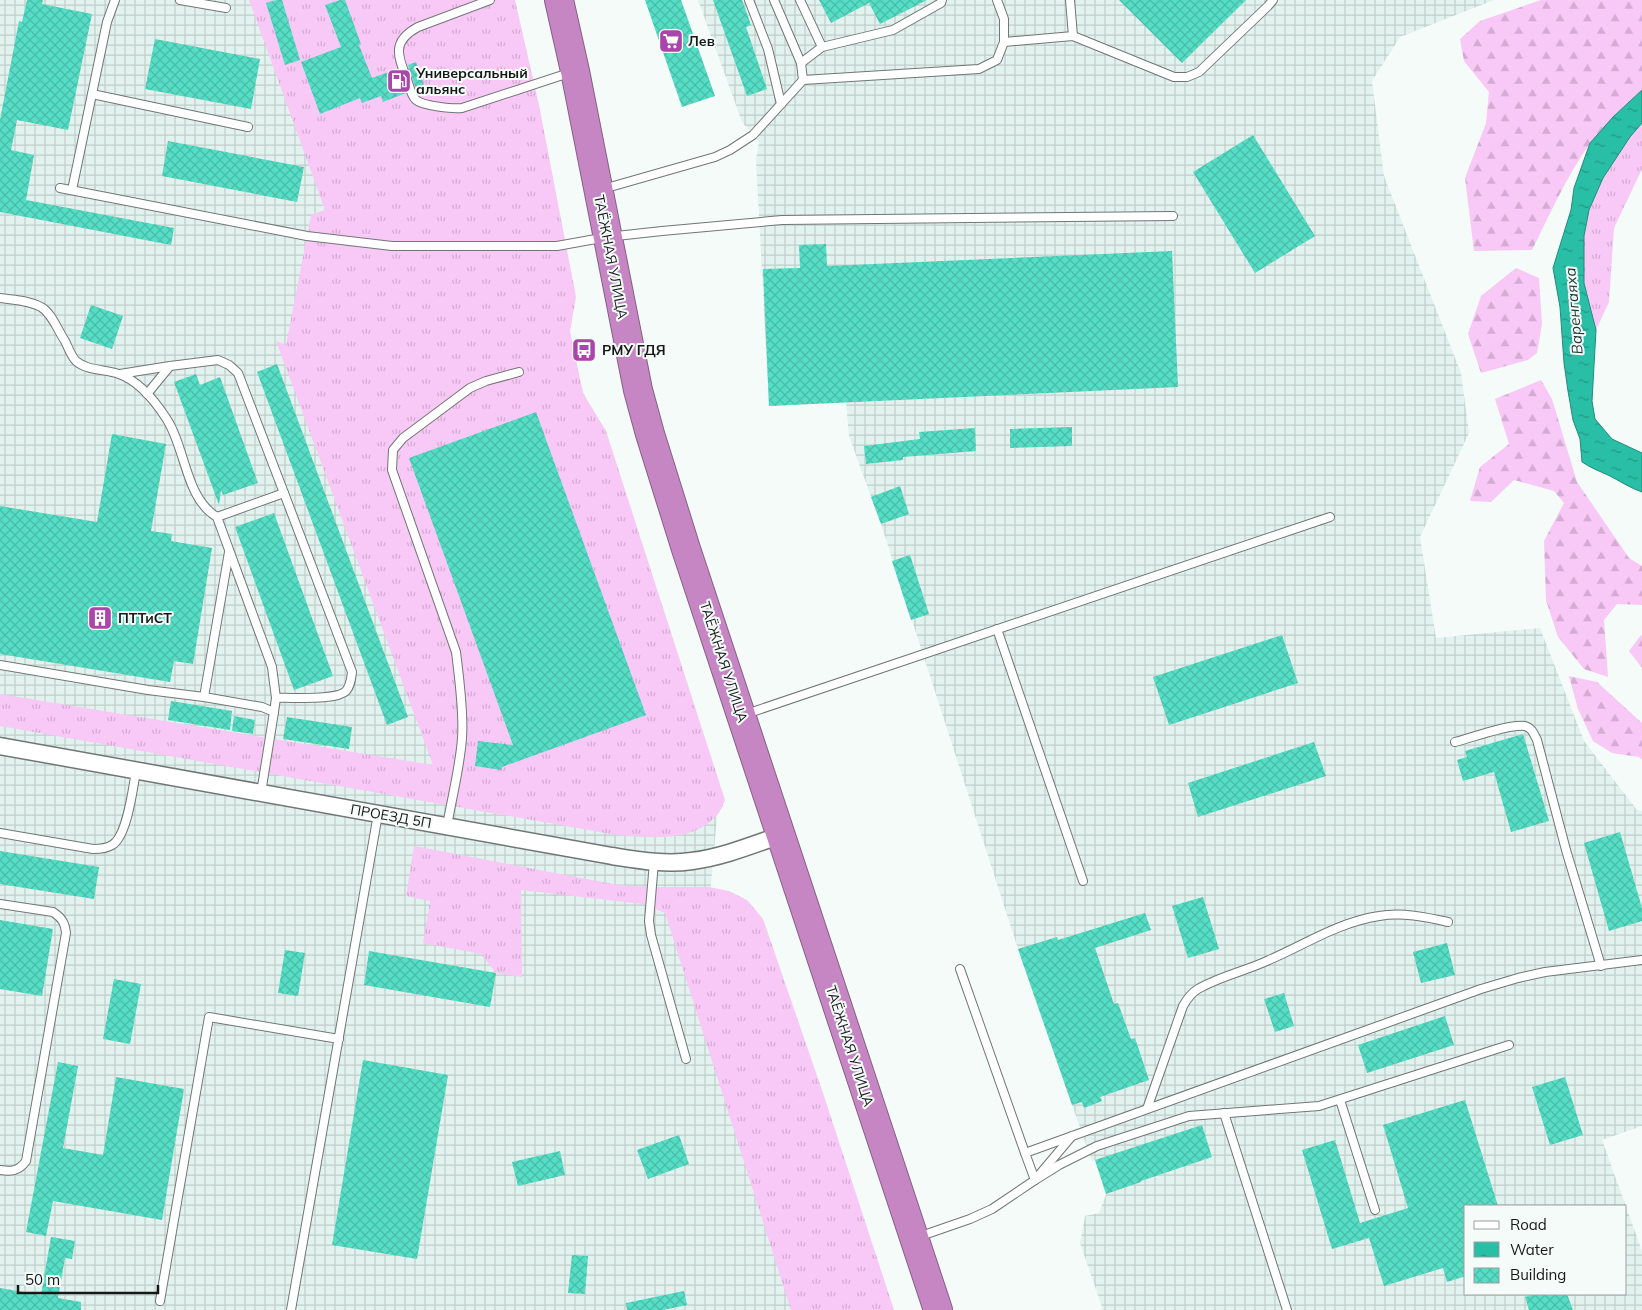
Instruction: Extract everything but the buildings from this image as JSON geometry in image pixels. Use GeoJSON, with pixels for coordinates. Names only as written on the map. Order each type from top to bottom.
{"type":"FeatureCollection","features":[{"type":"Feature","properties":{"kind":"highway","name":"ТАЁЖНАЯ УЛИЦА"},"geometry":{"type":"LineString","coordinates":[[558,0],[575,71],[630,355],[650,434],[671,505],[938,1310]]}},
{"type":"Feature","properties":{"kind":"street","name":"ПРОЕЗД 5П"},"geometry":{"type":"LineString","coordinates":[[0,746],[654,862],[679,862],[709,858],[734,852],[781,835]]}},
{"type":"Feature","properties":{"kind":"lane"},"geometry":{"type":"LineString","coordinates":[[72,190],[107,22],[114,0]]}},
{"type":"Feature","properties":{"kind":"lane"},"geometry":{"type":"LineString","coordinates":[[180,0],[226,8]]}},
{"type":"Feature","properties":{"kind":"lane"},"geometry":{"type":"LineString","coordinates":[[490,0],[418,27],[402,39],[398,50],[399,60],[413,96],[417,101],[424,104],[456,109],[462,108],[575,71]]}},
{"type":"Feature","properties":{"kind":"lane"},"geometry":{"type":"LineString","coordinates":[[749,0],[768,49],[781,104]]}},
{"type":"Feature","properties":{"kind":"lane"},"geometry":{"type":"LineString","coordinates":[[774,0],[801,63],[803,80]]}},
{"type":"Feature","properties":{"kind":"lane"},"geometry":{"type":"LineString","coordinates":[[800,0],[822,47]]}},
{"type":"Feature","properties":{"kind":"lane"},"geometry":{"type":"LineString","coordinates":[[801,63],[822,47],[893,30],[941,3],[942,0]]}},
{"type":"Feature","properties":{"kind":"lane"},"geometry":{"type":"LineString","coordinates":[[598,190],[715,157],[730,150],[753,134],[803,80],[979,69],[996,60],[1004,42],[1004,19],[997,0]]}},
{"type":"Feature","properties":{"kind":"lane"},"geometry":{"type":"LineString","coordinates":[[1070,0],[1073,36]]}},
{"type":"Feature","properties":{"kind":"lane"},"geometry":{"type":"LineString","coordinates":[[1004,42],[1073,36],[1174,77],[1187,77],[1199,72],[1273,0]]}},
{"type":"Feature","properties":{"kind":"lane"},"geometry":{"type":"LineString","coordinates":[[92,94],[248,127]]}},
{"type":"Feature","properties":{"kind":"lane"},"geometry":{"type":"LineString","coordinates":[[60,188],[307,236],[392,246],[547,246],[662,230],[782,220],[1173,216]]}},
{"type":"Feature","properties":{"kind":"lane"},"geometry":{"type":"LineString","coordinates":[[0,298],[30,303],[41,307],[48,314],[75,360],[84,366],[120,374],[133,381],[147,394],[166,418],[173,431],[201,505],[217,517],[272,667],[276,698],[261,793]]}},
{"type":"Feature","properties":{"kind":"lane"},"geometry":{"type":"LineString","coordinates":[[120,374],[218,360],[230,365],[238,373],[352,672],[351,682],[345,692],[334,696],[276,698]]}},
{"type":"Feature","properties":{"kind":"lane"},"geometry":{"type":"LineString","coordinates":[[147,394],[170,366]]}},
{"type":"Feature","properties":{"kind":"lane"},"geometry":{"type":"LineString","coordinates":[[447,826],[458,769],[462,735],[456,652],[392,470],[393,450],[403,438],[470,388],[486,381],[519,372]]}},
{"type":"Feature","properties":{"kind":"lane"},"geometry":{"type":"LineString","coordinates":[[217,517],[284,493]]}},
{"type":"Feature","properties":{"kind":"lane"},"geometry":{"type":"LineString","coordinates":[[741,715],[1330,518]]}},
{"type":"Feature","properties":{"kind":"lane"},"geometry":{"type":"LineString","coordinates":[[204,697],[229,550]]}},
{"type":"Feature","properties":{"kind":"lane"},"geometry":{"type":"LineString","coordinates":[[997,630],[1083,881]]}},
{"type":"Feature","properties":{"kind":"lane"},"geometry":{"type":"LineString","coordinates":[[0,665],[148,690],[204,697],[262,707],[274,712]]}},
{"type":"Feature","properties":{"kind":"lane"},"geometry":{"type":"LineString","coordinates":[[1455,742],[1514,726],[1526,726],[1533,730],[1566,850],[1601,966]]}},
{"type":"Feature","properties":{"kind":"lane"},"geometry":{"type":"LineString","coordinates":[[0,833],[93,849],[113,845],[120,838],[128,811],[136,771]]}},
{"type":"Feature","properties":{"kind":"lane"},"geometry":{"type":"LineString","coordinates":[[291,1310],[378,814]]}},
{"type":"Feature","properties":{"kind":"lane"},"geometry":{"type":"LineString","coordinates":[[654,862],[650,935],[686,1059]]}},
{"type":"Feature","properties":{"kind":"lane"},"geometry":{"type":"LineString","coordinates":[[0,904],[53,912],[65,924],[66,933],[26,1161],[22,1167],[15,1171],[0,1170]]}},
{"type":"Feature","properties":{"kind":"lane"},"geometry":{"type":"LineString","coordinates":[[1147,1109],[1183,1006],[1196,990],[1270,960],[1342,925],[1363,919],[1399,915],[1425,917],[1448,922]]}},
{"type":"Feature","properties":{"kind":"lane"},"geometry":{"type":"LineString","coordinates":[[1025,1153],[1481,989],[1545,972],[1642,960]]}},
{"type":"Feature","properties":{"kind":"lane"},"geometry":{"type":"LineString","coordinates":[[960,969],[1035,1180]]}},
{"type":"Feature","properties":{"kind":"lane"},"geometry":{"type":"LineString","coordinates":[[160,1301],[209,1017],[339,1039]]}},
{"type":"Feature","properties":{"kind":"lane"},"geometry":{"type":"LineString","coordinates":[[914,1238],[970,1220],[992,1209],[1059,1165],[1097,1146],[1189,1116],[1319,1106],[1509,1045]]}},
{"type":"Feature","properties":{"kind":"lane"},"geometry":{"type":"LineString","coordinates":[[1340,1100],[1374,1210]]}},
{"type":"Feature","properties":{"kind":"lane"},"geometry":{"type":"LineString","coordinates":[[1224,1113],[1287,1310]]}},
{"type":"Feature","properties":{"kind":"lane"},"geometry":{"type":"LineString","coordinates":[[1035,1180],[1072,1136]]}},
{"type":"Feature","properties":{"kind":"shaded area"},"geometry":{"type":"Polygon","coordinates":[[[0,0],[439,0],[559,317],[718,805],[708,918],[837,1310],[0,1310],[0,0]]]}},
{"type":"Feature","properties":{"kind":"shaded area"},"geometry":{"type":"Polygon","coordinates":[[[698,0],[1494,0],[1400,37],[1372,81],[1384,176],[1461,373],[1469,433],[1420,537],[1436,638],[1540,628],[1584,741],[1637,810],[1642,811],[1642,1126],[1602,1140],[1626,1205],[1464,1205],[1464,1295],[1627,1295],[1627,1210],[1642,1251],[1642,1310],[1103,1310],[1080,1243],[1085,1216],[1099,1213],[1106,1194],[1095,1160],[1092,1161],[1018,949],[881,524],[849,436],[846,402],[769,406],[756,160],[759,142],[742,122],[698,0]]]}},
{"type":"Feature","properties":{"kind":"green space"},"geometry":{"type":"Polygon","coordinates":[[[249,0],[515,0],[539,105],[576,297],[570,331],[583,393],[606,431],[725,800],[718,814],[708,824],[682,835],[668,837],[639,837],[611,834],[0,726],[0,694],[433,765],[276,341],[286,345],[311,215],[325,210],[249,0]]]}},
{"type":"Feature","properties":{"kind":"green space"},"geometry":{"type":"Polygon","coordinates":[[[1541,0],[1642,0],[1642,90],[1609,122],[1582,155],[1532,250],[1474,251],[1465,178],[1486,123],[1489,92],[1464,61],[1460,39],[1480,21],[1541,0]]]}},
{"type":"Feature","properties":{"kind":"green space"},"geometry":{"type":"Polygon","coordinates":[[[1642,123],[1642,169],[1614,228],[1609,302],[1596,330],[1584,283],[1584,236],[1589,210],[1603,178],[1630,137],[1642,123]]]}},
{"type":"Feature","properties":{"kind":"green space"},"geometry":{"type":"Polygon","coordinates":[[[1516,268],[1539,278],[1542,324],[1537,353],[1528,360],[1481,373],[1468,334],[1481,296],[1516,268]]]}},
{"type":"Feature","properties":{"kind":"green space"},"geometry":{"type":"Polygon","coordinates":[[[1541,380],[1552,399],[1577,482],[1629,558],[1642,566],[1642,605],[1617,604],[1604,620],[1608,677],[1584,669],[1558,637],[1546,600],[1544,541],[1564,503],[1554,491],[1514,480],[1491,502],[1470,501],[1480,467],[1509,444],[1495,399],[1541,380]]]}},
{"type":"Feature","properties":{"kind":"green space"},"geometry":{"type":"Polygon","coordinates":[[[1642,636],[1642,668],[1629,651],[1642,636]]]}},
{"type":"Feature","properties":{"kind":"green space"},"geometry":{"type":"Polygon","coordinates":[[[1569,676],[1597,682],[1642,723],[1642,760],[1639,757],[1612,753],[1593,741],[1578,709],[1569,676]]]}},
{"type":"Feature","properties":{"kind":"green space"},"geometry":{"type":"Polygon","coordinates":[[[414,846],[618,885],[709,887],[729,891],[747,900],[763,919],[823,1093],[894,1310],[791,1310],[665,913],[643,904],[521,890],[522,977],[496,973],[481,954],[423,943],[430,901],[406,896],[414,846]]]}},
{"type":"Feature","properties":{"kind":"water","name":"Варенгаяха"},"geometry":{"type":"Polygon","coordinates":[[[1642,90],[1642,123],[1630,137],[1603,178],[1589,210],[1584,236],[1584,283],[1596,330],[1592,401],[1595,419],[1612,439],[1642,453],[1642,492],[1582,462],[1580,439],[1573,420],[1568,391],[1560,307],[1553,268],[1571,210],[1574,188],[1590,143],[1613,117],[1642,90]]]}},
{"type":"Feature","properties":{"kind":"place","name":"Лев"},"geometry":{"type":"Point","coordinates":[671,41]}},
{"type":"Feature","properties":{"kind":"place","name":"Универсальный альянс"},"geometry":{"type":"Point","coordinates":[399,81]}},
{"type":"Feature","properties":{"kind":"place","name":"РМУ ГДЯ"},"geometry":{"type":"Point","coordinates":[584,350]}},
{"type":"Feature","properties":{"kind":"place","name":"ПТТиСТ"},"geometry":{"type":"Point","coordinates":[100,618]}}]}
